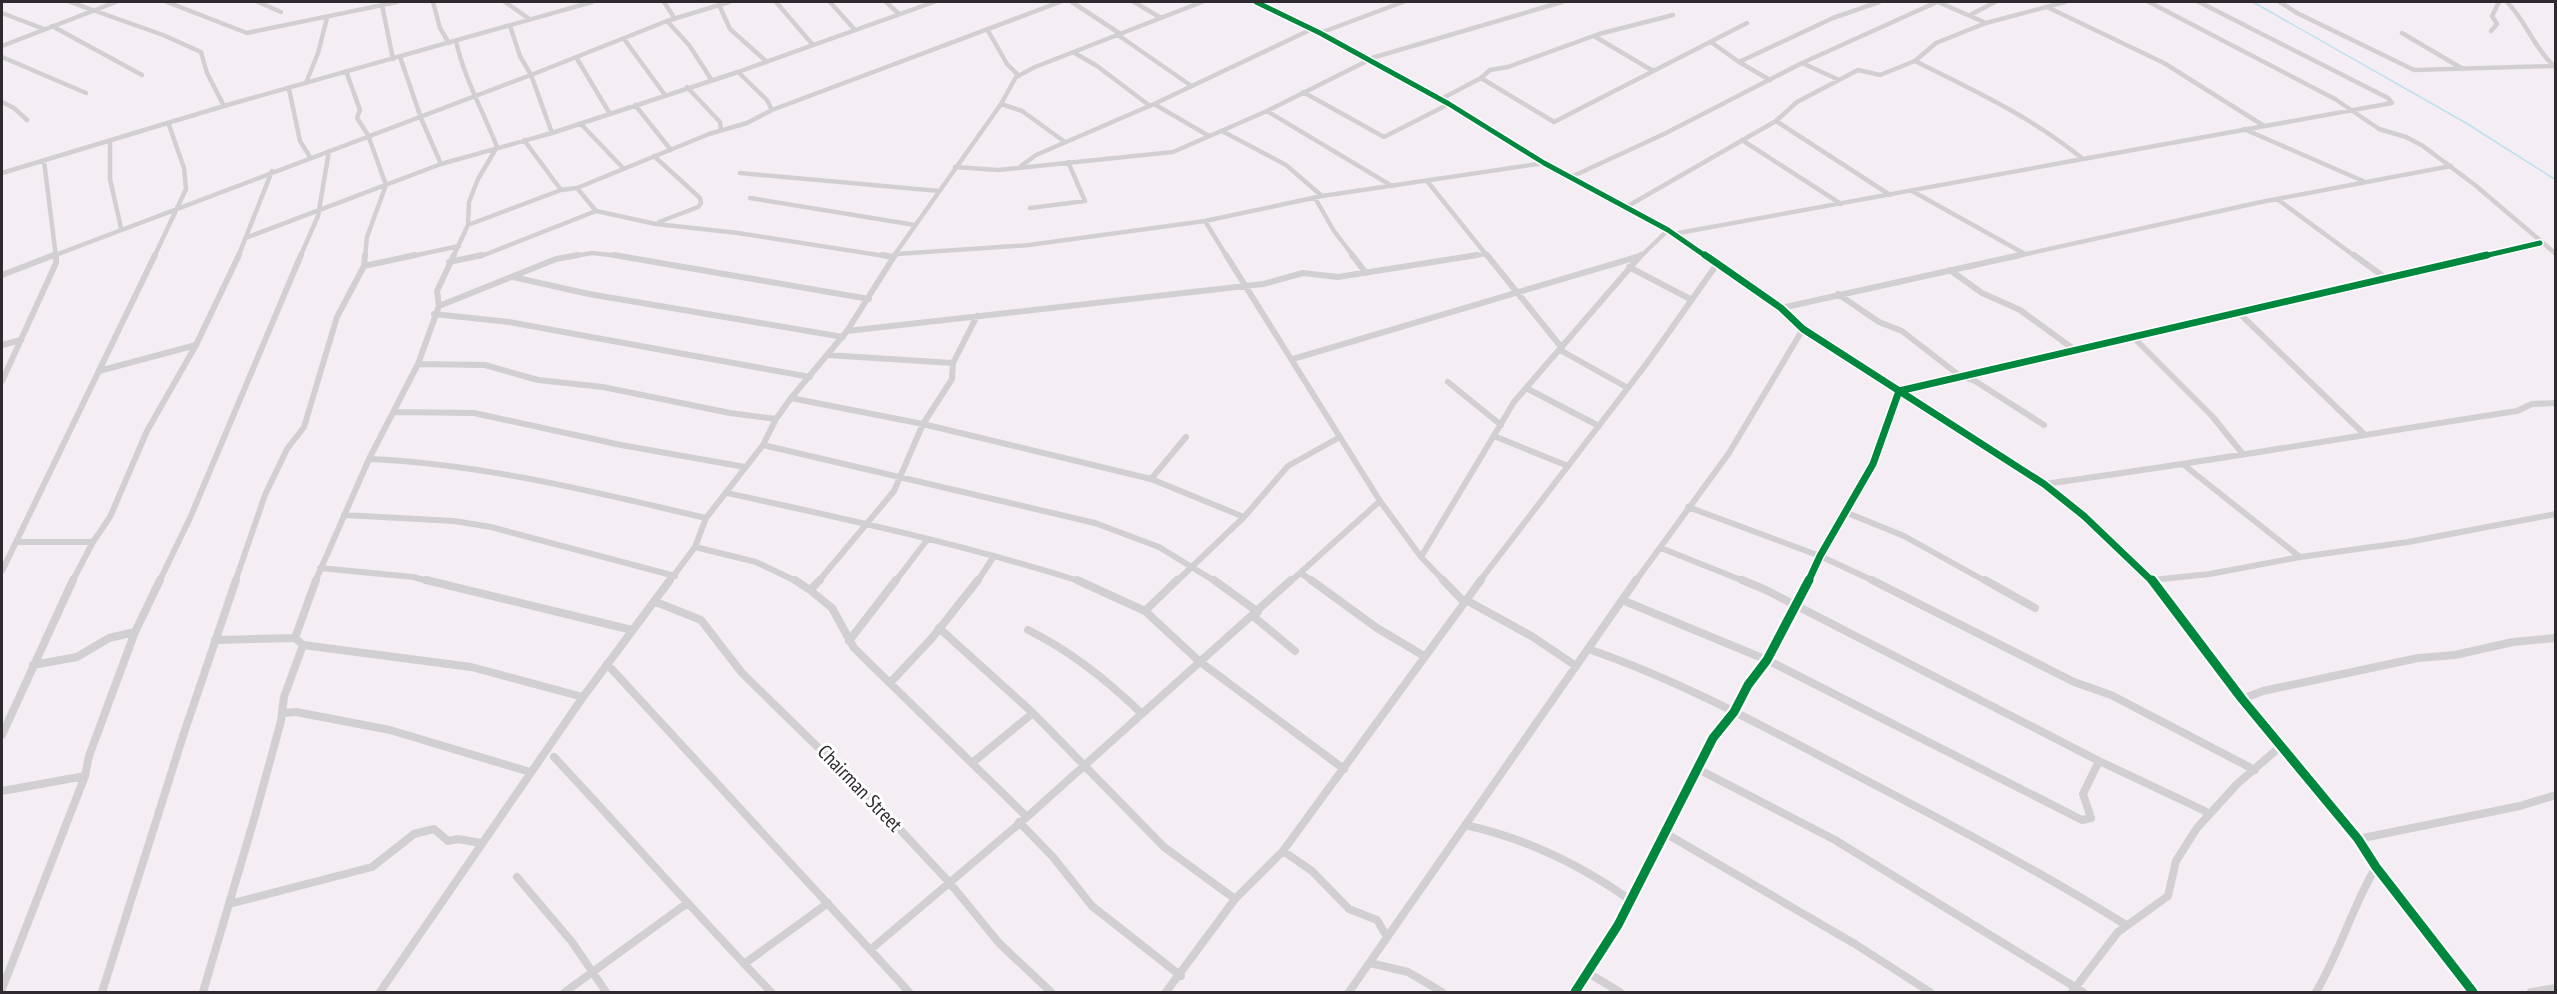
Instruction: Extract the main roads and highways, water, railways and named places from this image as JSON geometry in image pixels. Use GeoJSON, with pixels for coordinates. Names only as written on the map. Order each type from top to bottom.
{"type":"FeatureCollection","features":[{"type":"Feature","properties":{"kind":"waterway"},"geometry":{"type":"LineString","coordinates":[[2253,2],[2466,123],[2556,180]]}}]}
